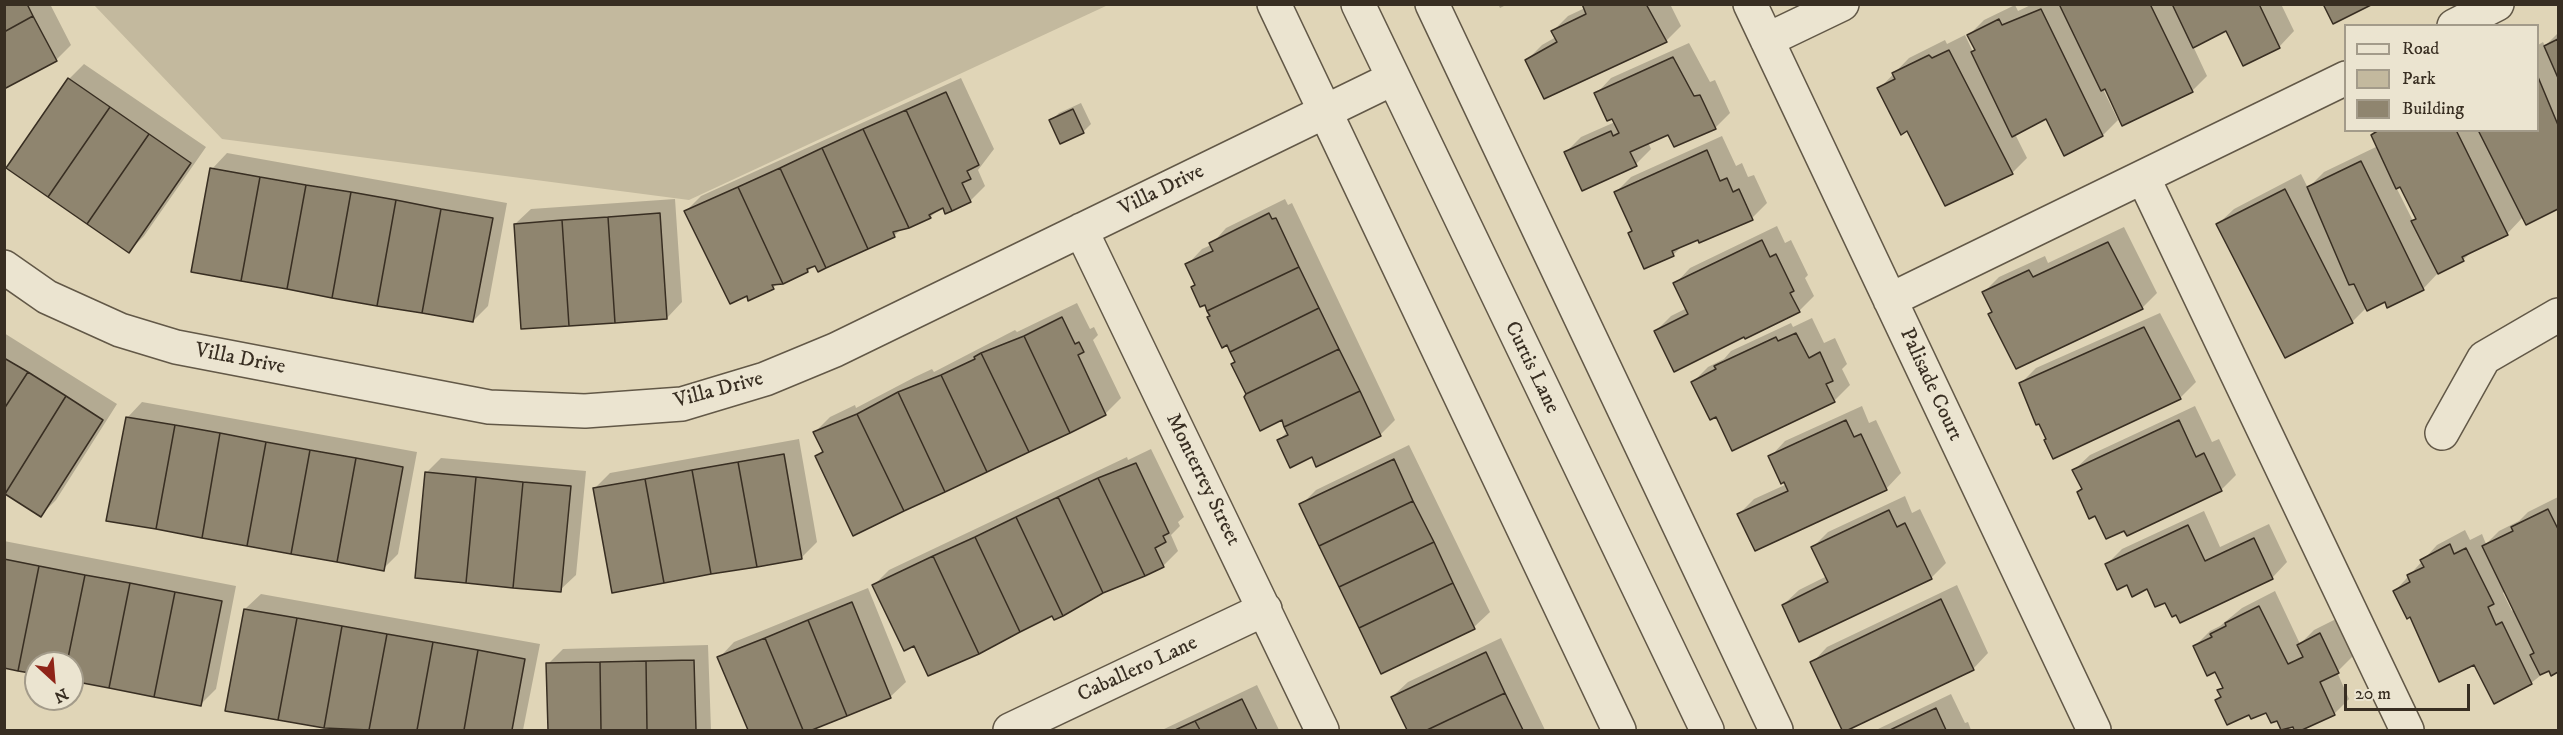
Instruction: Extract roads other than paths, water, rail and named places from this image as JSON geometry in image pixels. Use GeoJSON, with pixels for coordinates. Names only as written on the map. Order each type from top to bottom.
{"type":"FeatureCollection","features":[{"type":"Feature","properties":{"kind":"street"},"geometry":{"type":"LineString","coordinates":[[1274,4],[1619,730]]}},
{"type":"Feature","properties":{"kind":"street","name":"Curtis Lane"},"geometry":{"type":"LineString","coordinates":[[1358,4],[1392,79],[1707,730]]}},
{"type":"Feature","properties":{"kind":"street"},"geometry":{"type":"LineString","coordinates":[[1432,4],[1776,730]]}},
{"type":"Feature","properties":{"kind":"street","name":"Palisade Court"},"geometry":{"type":"LineString","coordinates":[[1750,4],[2094,730]]}},
{"type":"Feature","properties":{"kind":"street"},"geometry":{"type":"LineString","coordinates":[[1767,40],[1842,4]]}},
{"type":"Feature","properties":{"kind":"street"},"geometry":{"type":"LineString","coordinates":[[2458,24],[2497,4]]}},
{"type":"Feature","properties":{"kind":"street","name":"Villa Drive"},"geometry":{"type":"LineString","coordinates":[[4,267],[47,297],[120,330],[176,347],[489,407],[585,411],[682,404],[765,379],[835,350],[1392,79]]}},
{"type":"Feature","properties":{"kind":"street"},"geometry":{"type":"LineString","coordinates":[[1890,300],[2344,79]]}},
{"type":"Feature","properties":{"kind":"street"},"geometry":{"type":"LineString","coordinates":[[2143,177],[2407,730]]}},
{"type":"Feature","properties":{"kind":"street","name":"Monterrey Street"},"geometry":{"type":"LineString","coordinates":[[1082,230],[1322,730]]}},
{"type":"Feature","properties":{"kind":"street"},"geometry":{"type":"LineString","coordinates":[[2442,433],[2484,358],[2559,315]]}},
{"type":"Feature","properties":{"kind":"street","name":"Caballero Lane"},"geometry":{"type":"LineString","coordinates":[[1010,730],[1265,609]]}}]}
